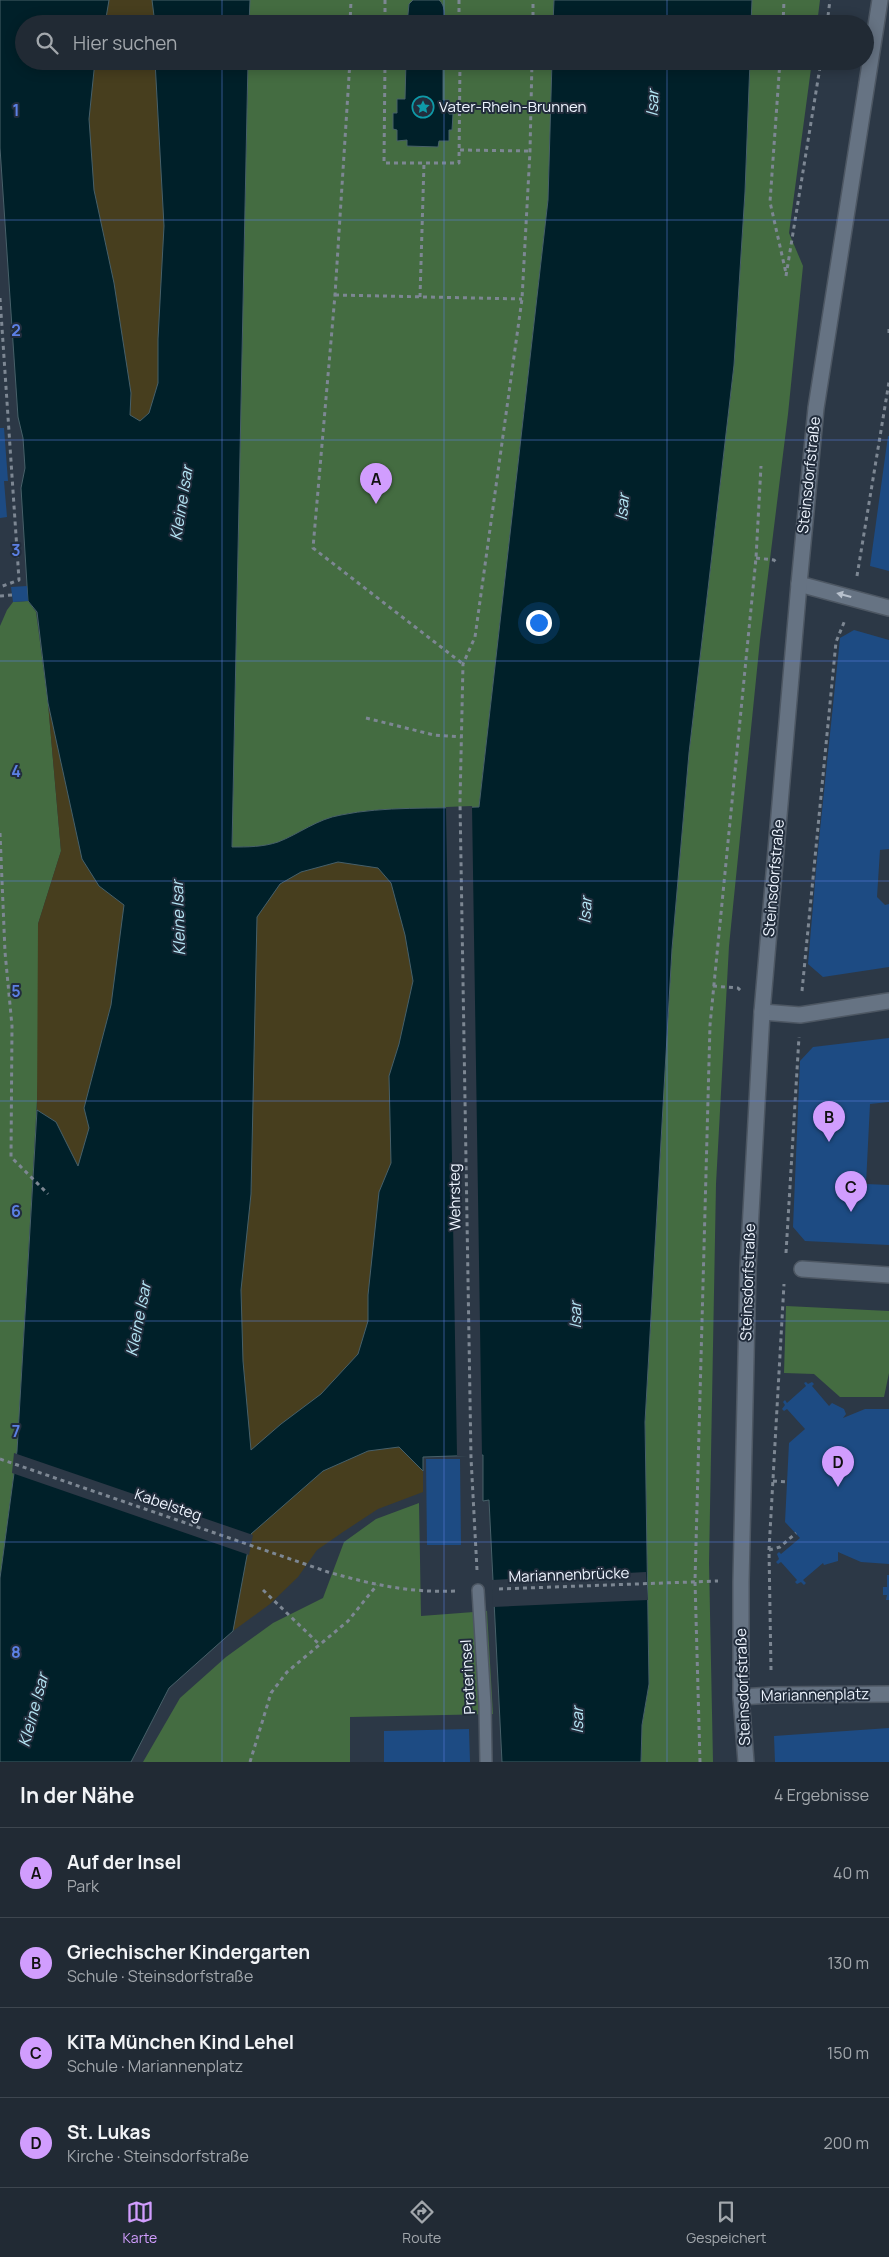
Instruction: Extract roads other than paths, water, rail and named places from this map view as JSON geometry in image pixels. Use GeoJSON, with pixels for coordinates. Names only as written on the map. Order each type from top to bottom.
{"type":"FeatureCollection","features":[{"type":"Feature","properties":{"kind":"main road","name":"Steinsdorfstraße"},"geometry":{"type":"LineString","coordinates":[[874,38],[880,0]]}},
{"type":"Feature","properties":{"kind":"main road","name":"Steinsdorfstraße"},"geometry":{"type":"LineString","coordinates":[[746,1762],[741,1697],[740,1582],[748,1267],[762,1012],[816,408],[869,70]]}},
{"type":"Feature","properties":{"kind":"main road"},"geometry":{"type":"LineString","coordinates":[[799,584],[889,608]]}},
{"type":"Feature","properties":{"kind":"main road"},"geometry":{"type":"LineString","coordinates":[[762,1012],[800,1015],[889,1001]]}},
{"type":"Feature","properties":{"kind":"main road"},"geometry":{"type":"LineString","coordinates":[[802,1270],[889,1274]]}},
{"type":"Feature","properties":{"kind":"main road","name":"Mariannenplatz"},"geometry":{"type":"LineString","coordinates":[[741,1697],[889,1694]]}},
{"type":"Feature","properties":{"kind":"lane","name":"Praterinsel"},"geometry":{"type":"LineString","coordinates":[[482,1590],[486,1762]]}},
{"type":"Feature","properties":{"kind":"water"},"geometry":{"type":"Polygon","coordinates":[[[0,0],[109,0],[106,15],[15,15],[15,70],[94,70],[89,119],[94,190],[114,283],[131,393],[130,415],[140,421],[149,413],[158,383],[158,339],[164,226],[155,70],[248,70],[232,847],[272,844],[286,839],[316,823],[332,817],[357,812],[392,809],[479,807],[548,200],[552,70],[750,70],[745,192],[734,365],[689,753],[672,949],[645,1422],[649,1684],[642,1725],[641,1762],[502,1762],[489,1500],[483,1501],[483,1455],[423,1457],[423,1471],[399,1447],[368,1451],[323,1471],[251,1534],[233,1631],[169,1688],[131,1762],[0,1762],[0,1578],[17,1451],[37,1110],[56,1122],[78,1166],[89,1128],[84,1108],[111,1005],[124,905],[99,886],[82,859],[48,703],[37,612],[28,601],[21,488],[25,468],[23,438],[18,417],[0,148],[0,0]],[[338,862],[301,872],[280,884],[257,917],[251,1194],[241,1290],[243,1361],[251,1450],[281,1424],[321,1394],[358,1354],[368,1321],[368,1295],[379,1192],[391,1163],[389,1076],[399,1044],[413,981],[405,935],[391,883],[378,868],[338,862]]]}},
{"type":"Feature","properties":{"kind":"water"},"geometry":{"type":"Polygon","coordinates":[[[152,0],[250,0],[249,15],[154,15],[152,0]]]}},
{"type":"Feature","properties":{"kind":"water"},"geometry":{"type":"Polygon","coordinates":[[[413,0],[439,0],[444,8],[444,15],[408,15],[409,4],[413,0]]]}},
{"type":"Feature","properties":{"kind":"water"},"geometry":{"type":"Polygon","coordinates":[[[554,0],[752,0],[751,15],[553,15],[554,0]]]}},
{"type":"Feature","properties":{"kind":"water","name":"Vater-Rhein-Brunnen"},"geometry":{"type":"Polygon","coordinates":[[[406,70],[443,70],[443,100],[449,100],[449,114],[453,114],[452,130],[449,130],[449,141],[439,141],[438,147],[407,146],[407,140],[397,141],[397,130],[393,129],[393,113],[397,113],[397,99],[405,99],[406,70]]]}},
{"type":"Feature","properties":{"kind":"place","name":"Vater-Rhein-Brunnen"},"geometry":{"type":"Point","coordinates":[423,107]}},
{"type":"Feature","properties":{"kind":"place","name":"Auf der Insel"},"geometry":{"type":"Point","coordinates":[376,504]}},
{"type":"Feature","properties":{"kind":"place","name":"Griechischer Kindergarten"},"geometry":{"type":"Point","coordinates":[829,1142]}},
{"type":"Feature","properties":{"kind":"place","name":"KiTa München Kind Lehel"},"geometry":{"type":"Point","coordinates":[851,1212]}},
{"type":"Feature","properties":{"kind":"place","name":"St. Lukas"},"geometry":{"type":"Point","coordinates":[838,1487]}},
{"type":"Feature","properties":{"kind":"water label","name":"Isar"},"geometry":{"type":"Point","coordinates":[652,103]}},
{"type":"Feature","properties":{"kind":"water label","name":"Kleine Isar"},"geometry":{"type":"Point","coordinates":[181,503]}},
{"type":"Feature","properties":{"kind":"water label","name":"Isar"},"geometry":{"type":"Point","coordinates":[622,507]}},
{"type":"Feature","properties":{"kind":"water label","name":"Isar"},"geometry":{"type":"Point","coordinates":[585,910]}},
{"type":"Feature","properties":{"kind":"water label","name":"Kleine Isar"},"geometry":{"type":"Point","coordinates":[178,918]}},
{"type":"Feature","properties":{"kind":"water label","name":"Isar"},"geometry":{"type":"Point","coordinates":[575,1315]}},
{"type":"Feature","properties":{"kind":"water label","name":"Kleine Isar"},"geometry":{"type":"Point","coordinates":[138,1319]}},
{"type":"Feature","properties":{"kind":"water label","name":"Kleine Isar"},"geometry":{"type":"Point","coordinates":[33,1710]}},
{"type":"Feature","properties":{"kind":"water label","name":"Isar"},"geometry":{"type":"Point","coordinates":[577,1720]}}]}
